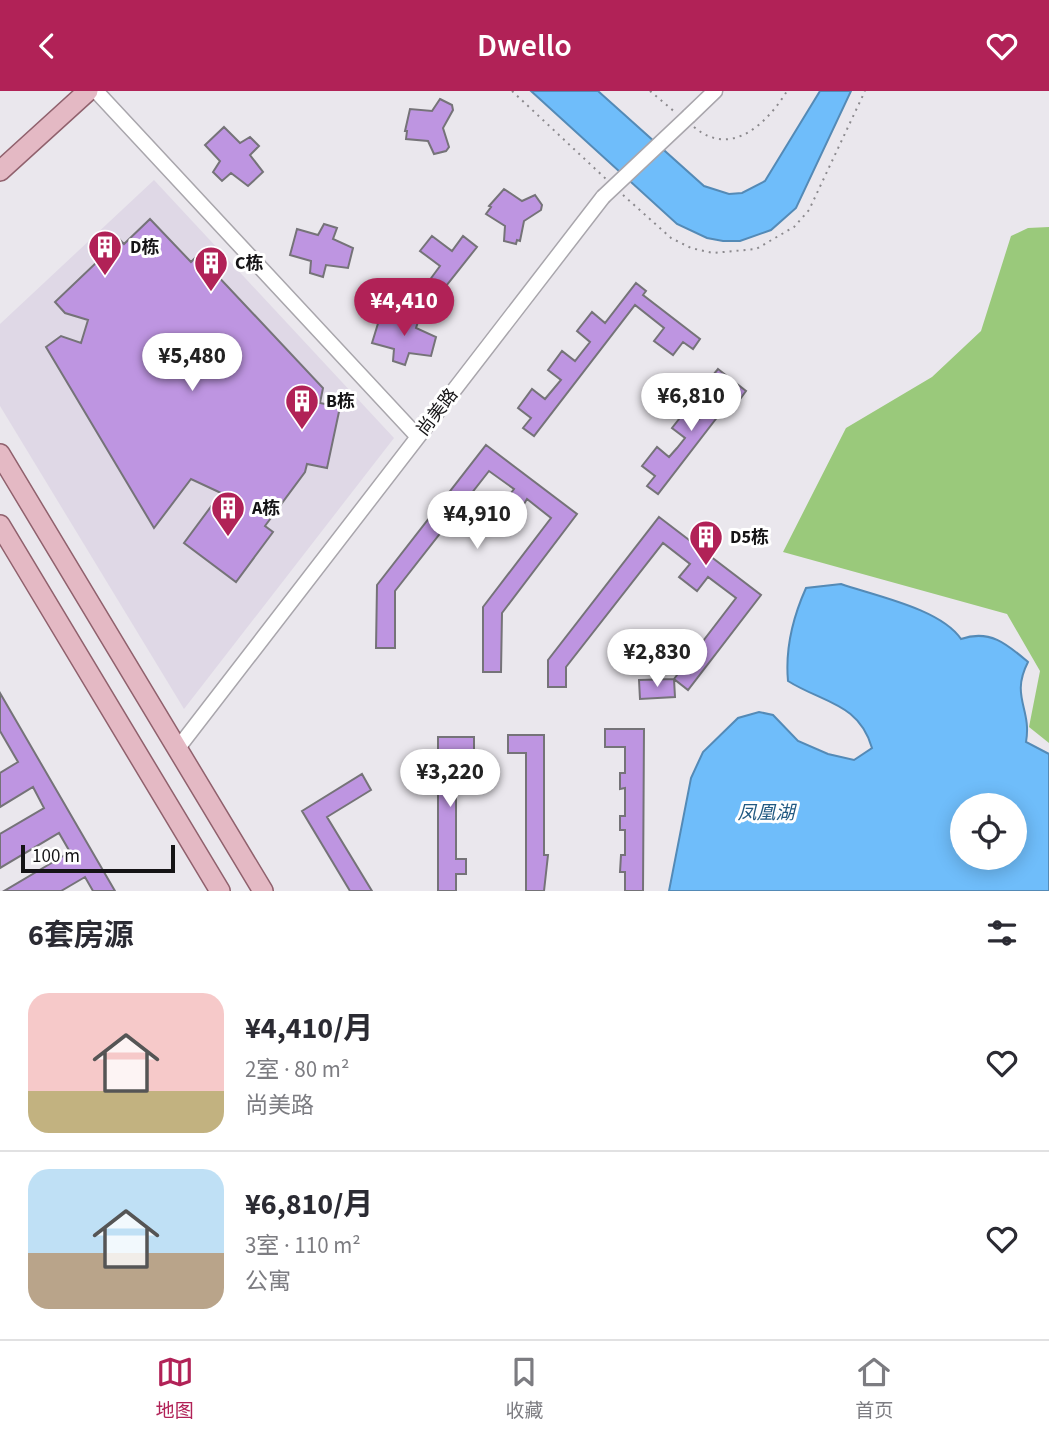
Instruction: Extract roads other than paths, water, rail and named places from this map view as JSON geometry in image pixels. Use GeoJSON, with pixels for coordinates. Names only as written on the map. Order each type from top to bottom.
{"type":"FeatureCollection","features":[{"type":"Feature","properties":{"kind":"main road"},"geometry":{"type":"LineString","coordinates":[[53,123],[64,102],[65,91]]}},
{"type":"Feature","properties":{"kind":"main road"},"geometry":{"type":"LineString","coordinates":[[0,171],[88,91]]}},
{"type":"Feature","properties":{"kind":"main road"},"geometry":{"type":"LineString","coordinates":[[0,454],[262,891]]}},
{"type":"Feature","properties":{"kind":"main road"},"geometry":{"type":"LineString","coordinates":[[0,524],[220,891]]}},
{"type":"Feature","properties":{"kind":"street"},"geometry":{"type":"LineString","coordinates":[[96,91],[418,437]]}},
{"type":"Feature","properties":{"kind":"street","name":"尚美路"},"geometry":{"type":"LineString","coordinates":[[178,748],[603,197],[715,91]]}},
{"type":"Feature","properties":{"kind":"water"},"geometry":{"type":"Polygon","coordinates":[[[531,91],[598,91],[704,186],[729,194],[742,193],[765,181],[820,91],[851,91],[796,208],[771,230],[740,241],[723,241],[707,238],[677,224],[531,91]]]}},
{"type":"Feature","properties":{"kind":"water","name":"凤凰湖"},"geometry":{"type":"Polygon","coordinates":[[[841,584],[939,619],[961,639],[981,636],[997,640],[1028,662],[1021,684],[1026,742],[1049,754],[1049,891],[669,891],[691,778],[703,752],[738,718],[759,712],[773,715],[798,741],[828,754],[854,760],[872,748],[866,733],[849,713],[788,681],[791,633],[806,588],[841,584]]]}},
{"type":"Feature","properties":{"kind":"place","name":"D栋"},"geometry":{"type":"Point","coordinates":[105,277]}},
{"type":"Feature","properties":{"kind":"place","name":"C栋"},"geometry":{"type":"Point","coordinates":[211,293]}},
{"type":"Feature","properties":{"kind":"place","name":"B栋"},"geometry":{"type":"Point","coordinates":[302,431]}},
{"type":"Feature","properties":{"kind":"place","name":"A栋"},"geometry":{"type":"Point","coordinates":[228,538]}},
{"type":"Feature","properties":{"kind":"place","name":"D5栋"},"geometry":{"type":"Point","coordinates":[706,567]}}]}
